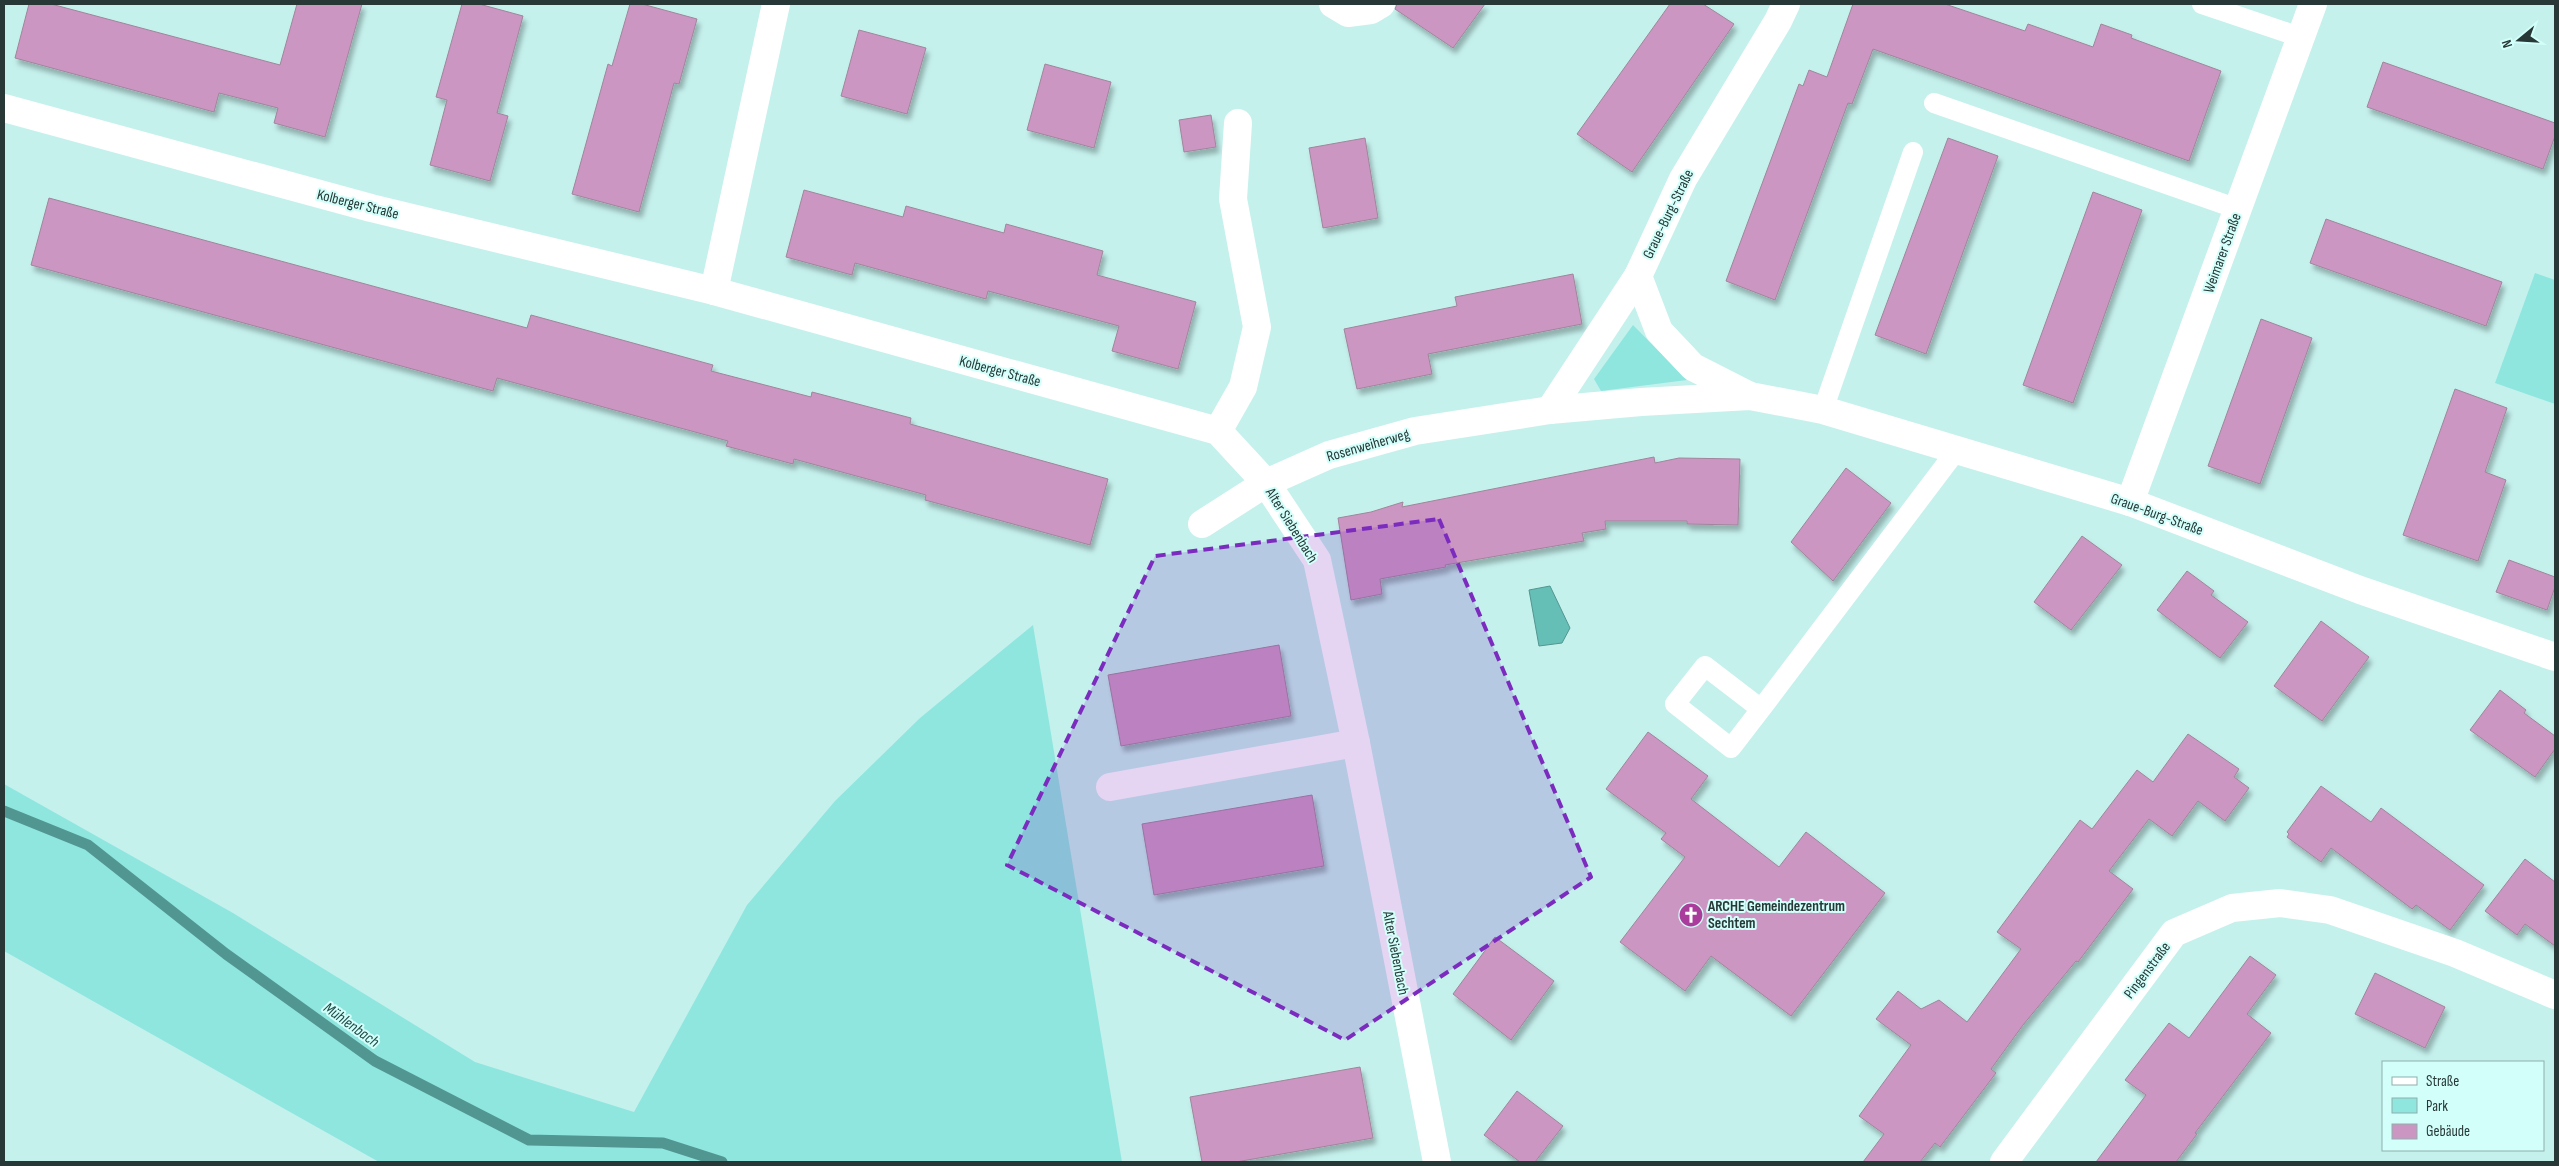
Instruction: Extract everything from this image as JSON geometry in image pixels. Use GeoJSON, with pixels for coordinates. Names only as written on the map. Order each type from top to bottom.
{"type":"FeatureCollection","features":[{"type":"Feature","properties":{"kind":"street"},"geometry":{"type":"LineString","coordinates":[[714,291],[776,4]]}},
{"type":"Feature","properties":{"kind":"street"},"geometry":{"type":"LineString","coordinates":[[1333,4],[1348,14],[1372,10],[1381,4]]}},
{"type":"Feature","properties":{"kind":"street","name":"Graue-Burg-Straße"},"geometry":{"type":"LineString","coordinates":[[1750,396],[1693,367],[1659,330],[1638,276],[1683,179],[1778,21],[1786,4]]}},
{"type":"Feature","properties":{"kind":"street","name":"Weimarer Straße"},"geometry":{"type":"LineString","coordinates":[[2130,502],[2313,4]]}},
{"type":"Feature","properties":{"kind":"street","name":"Kolberger Straße"},"geometry":{"type":"LineString","coordinates":[[4,108],[371,208],[714,291],[1218,431]]}},
{"type":"Feature","properties":{"kind":"street"},"geometry":{"type":"LineString","coordinates":[[1238,123],[1233,198],[1257,327],[1242,387],[1218,431],[1266,483]]}},
{"type":"Feature","properties":{"kind":"street"},"geometry":{"type":"LineString","coordinates":[[1550,410],[1638,276]]}},
{"type":"Feature","properties":{"kind":"street","name":"Graue-Burg-Straße"},"geometry":{"type":"LineString","coordinates":[[1641,402],[1750,396],[1823,410],[2130,502],[2360,590],[2555,657]]}},
{"type":"Feature","properties":{"kind":"street","name":"Rosenweiherweg"},"geometry":{"type":"LineString","coordinates":[[1202,524],[1266,483],[1329,455],[1415,431],[1550,410],[1641,402]]}},
{"type":"Feature","properties":{"kind":"street","name":"Alter Siebenbach"},"geometry":{"type":"LineString","coordinates":[[1266,483],[1317,560],[1356,743],[1437,1162]]}},
{"type":"Feature","properties":{"kind":"street"},"geometry":{"type":"LineString","coordinates":[[1110,787],[1356,743]]}},
{"type":"Feature","properties":{"kind":"street","name":"Pingenstraße"},"geometry":{"type":"LineString","coordinates":[[2004,1162],[2174,933],[2232,908],[2280,903],[2330,910],[2454,953],[2555,995]]}},
{"type":"Feature","properties":{"kind":"lane"},"geometry":{"type":"LineString","coordinates":[[2202,4],[2300,37]]}},
{"type":"Feature","properties":{"kind":"lane"},"geometry":{"type":"LineString","coordinates":[[1934,103],[2238,209]]}},
{"type":"Feature","properties":{"kind":"lane"},"geometry":{"type":"LineString","coordinates":[[1823,410],[1912,152]]}},
{"type":"Feature","properties":{"kind":"lane"},"geometry":{"type":"LineString","coordinates":[[1761,709],[1956,451]]}},
{"type":"Feature","properties":{"kind":"highlighted area"},"geometry":{"type":"Polygon","coordinates":[[[1439,519],[1591,877],[1345,1040],[1007,865],[1155,556],[1439,519]]]}},
{"type":"Feature","properties":{"kind":"green space"},"geometry":{"type":"Polygon","coordinates":[[[2535,273],[2555,280],[2555,404],[2495,383],[2535,273]]]}},
{"type":"Feature","properties":{"kind":"green space"},"geometry":{"type":"Polygon","coordinates":[[[1633,325],[1687,380],[1601,391],[1594,379],[1633,325]]]}},
{"type":"Feature","properties":{"kind":"green space"},"geometry":{"type":"Polygon","coordinates":[[[1033,625],[1122,1162],[379,1162],[4,951],[4,784],[233,913],[475,1062],[634,1112],[747,905],[835,801],[920,718],[1033,625]]]}},
{"type":"Feature","properties":{"kind":"shaded area"},"geometry":{"type":"Polygon","coordinates":[[[1550,586],[1570,628],[1562,643],[1539,646],[1529,590],[1550,586]]]}},
{"type":"Feature","properties":{"kind":"building"},"geometry":{"type":"Polygon","coordinates":[[[29,4],[51,4],[280,65],[297,4],[362,4],[325,137],[274,123],[278,108],[219,93],[214,112],[15,58],[29,4]]]}},
{"type":"Feature","properties":{"kind":"building"},"geometry":{"type":"Polygon","coordinates":[[[462,4],[479,4],[523,16],[497,113],[508,116],[490,181],[430,165],[447,100],[436,97],[462,4]]]}},
{"type":"Feature","properties":{"kind":"building"},"geometry":{"type":"Polygon","coordinates":[[[630,4],[642,4],[697,19],[679,84],[674,83],[639,212],[572,194],[608,64],[612,66],[630,4]]]}},
{"type":"Feature","properties":{"kind":"building"},"geometry":{"type":"Polygon","coordinates":[[[1397,4],[1485,4],[1453,48],[1395,9],[1397,4]]]}},
{"type":"Feature","properties":{"kind":"building"},"geometry":{"type":"Polygon","coordinates":[[[1670,4],[1703,4],[1734,24],[1632,172],[1577,134],[1670,4]]]}},
{"type":"Feature","properties":{"kind":"building"},"geometry":{"type":"Polygon","coordinates":[[[1853,4],[1945,4],[2025,31],[2028,24],[2093,47],[2101,24],[2132,35],[2131,38],[2221,71],[2189,161],[1873,49],[1852,104],[1848,103],[1775,300],[1726,281],[1799,84],[1803,86],[1809,70],[1827,77],[1853,4]]]}},
{"type":"Feature","properties":{"kind":"building"},"geometry":{"type":"Polygon","coordinates":[[[859,30],[926,48],[907,114],[841,96],[859,30]]]}},
{"type":"Feature","properties":{"kind":"building"},"geometry":{"type":"Polygon","coordinates":[[[2383,62],[2555,123],[2555,136],[2543,169],[2367,107],[2383,62]]]}},
{"type":"Feature","properties":{"kind":"building"},"geometry":{"type":"Polygon","coordinates":[[[1045,64],[1111,82],[1094,148],[1027,130],[1045,64]]]}},
{"type":"Feature","properties":{"kind":"building"},"geometry":{"type":"Polygon","coordinates":[[[1211,115],[1216,147],[1184,152],[1179,120],[1211,115]]]}},
{"type":"Feature","properties":{"kind":"building"},"geometry":{"type":"Polygon","coordinates":[[[1365,138],[1378,218],[1323,228],[1309,148],[1365,138]]]}},
{"type":"Feature","properties":{"kind":"building"},"geometry":{"type":"Polygon","coordinates":[[[1948,138],[1998,156],[1926,354],[1875,335],[1948,138]]]}},
{"type":"Feature","properties":{"kind":"building"},"geometry":{"type":"Polygon","coordinates":[[[804,190],[903,217],[906,206],[1004,233],[1006,224],[1103,251],[1097,275],[1196,302],[1178,369],[1112,351],[1119,326],[988,291],[986,299],[855,263],[852,275],[786,257],[804,190]]]}},
{"type":"Feature","properties":{"kind":"building"},"geometry":{"type":"Polygon","coordinates":[[[2093,192],[2142,210],[2073,403],[2023,385],[2093,192]]]}},
{"type":"Feature","properties":{"kind":"building"},"geometry":{"type":"Polygon","coordinates":[[[49,198],[527,328],[531,315],[713,365],[711,371],[811,397],[812,392],[911,418],[910,424],[1108,479],[1090,545],[925,500],[926,495],[794,459],[793,464],[726,446],[728,441],[497,378],[493,391],[31,265],[49,198]]]}},
{"type":"Feature","properties":{"kind":"building"},"geometry":{"type":"Polygon","coordinates":[[[2326,219],[2502,282],[2486,326],[2310,263],[2326,219]]]}},
{"type":"Feature","properties":{"kind":"building"},"geometry":{"type":"Polygon","coordinates":[[[1573,274],[1582,324],[1428,354],[1432,374],[1357,389],[1344,329],[1457,306],[1455,297],[1573,274]]]}},
{"type":"Feature","properties":{"kind":"building"},"geometry":{"type":"Polygon","coordinates":[[[2261,319],[2312,338],[2260,484],[2208,466],[2261,319]]]}},
{"type":"Feature","properties":{"kind":"building"},"geometry":{"type":"Polygon","coordinates":[[[2455,389],[2507,408],[2485,472],[2506,480],[2478,561],[2403,535],[2455,389]]]}},
{"type":"Feature","properties":{"kind":"building"},"geometry":{"type":"Polygon","coordinates":[[[1654,457],[1655,463],[1679,458],[1740,459],[1738,525],[1687,524],[1687,521],[1605,521],[1606,529],[1582,533],[1584,541],[1445,565],[1446,567],[1380,579],[1382,594],[1351,600],[1338,518],[1371,512],[1403,502],[1402,507],[1654,457]]]}},
{"type":"Feature","properties":{"kind":"building"},"geometry":{"type":"Polygon","coordinates":[[[1846,468],[1891,503],[1833,581],[1791,542],[1846,468]]]}},
{"type":"Feature","properties":{"kind":"building"},"geometry":{"type":"Polygon","coordinates":[[[2082,536],[2122,565],[2071,630],[2034,602],[2082,536]]]}},
{"type":"Feature","properties":{"kind":"building"},"geometry":{"type":"Polygon","coordinates":[[[2509,560],[2555,577],[2555,587],[2547,610],[2496,592],[2509,560]]]}},
{"type":"Feature","properties":{"kind":"building"},"geometry":{"type":"Polygon","coordinates":[[[2187,571],[2214,591],[2211,595],[2248,622],[2220,658],[2157,610],[2187,571]]]}},
{"type":"Feature","properties":{"kind":"building"},"geometry":{"type":"Polygon","coordinates":[[[2321,621],[2369,657],[2322,721],[2274,686],[2321,621]]]}},
{"type":"Feature","properties":{"kind":"building"},"geometry":{"type":"Polygon","coordinates":[[[1279,645],[1291,716],[1121,746],[1108,675],[1279,645]]]}},
{"type":"Feature","properties":{"kind":"building"},"geometry":{"type":"Polygon","coordinates":[[[2500,690],[2526,710],[2524,713],[2555,736],[2555,749],[2535,777],[2470,730],[2500,690]]]}},
{"type":"Feature","properties":{"kind":"building"},"geometry":{"type":"Polygon","coordinates":[[[1648,732],[1708,776],[1691,799],[1779,867],[1806,832],[1885,893],[1791,1016],[1711,956],[1685,991],[1620,942],[1685,857],[1661,839],[1666,833],[1606,789],[1648,732]]]}},
{"type":"Feature","properties":{"kind":"building"},"geometry":{"type":"Polygon","coordinates":[[[2188,734],[2239,769],[2234,777],[2249,788],[2225,821],[2198,801],[2172,836],[2149,819],[2109,871],[2133,889],[2078,962],[2076,961],[2023,1025],[1991,1069],[1996,1073],[1940,1147],[1935,1143],[1920,1162],[1863,1162],[1884,1134],[1859,1116],[1911,1045],[1876,1019],[1898,991],[1921,1009],[1939,1000],[1967,1022],[2021,949],[1997,932],[2080,820],[2092,829],[2137,770],[2153,782],[2188,734]]]}},
{"type":"Feature","properties":{"kind":"building"},"geometry":{"type":"Polygon","coordinates":[[[2321,786],[2371,822],[2381,808],[2484,885],[2450,930],[2416,905],[2412,909],[2331,848],[2321,862],[2287,837],[2289,834],[2287,832],[2321,786]]]}},
{"type":"Feature","properties":{"kind":"building"},"geometry":{"type":"Polygon","coordinates":[[[1312,795],[1324,866],[1154,895],[1142,824],[1312,795]]]}},
{"type":"Feature","properties":{"kind":"building"},"geometry":{"type":"Polygon","coordinates":[[[2525,859],[2555,882],[2555,946],[2525,924],[2517,935],[2485,911],[2525,859]]]}},
{"type":"Feature","properties":{"kind":"building"},"geometry":{"type":"Polygon","coordinates":[[[1495,937],[1554,981],[1511,1040],[1453,994],[1495,937]]]}},
{"type":"Feature","properties":{"kind":"building"},"geometry":{"type":"Polygon","coordinates":[[[2250,956],[2276,975],[2247,1014],[2271,1033],[2195,1133],[2197,1134],[2176,1162],[2096,1162],[2146,1095],[2125,1080],[2169,1023],[2189,1038],[2250,956]]]}},
{"type":"Feature","properties":{"kind":"building"},"geometry":{"type":"Polygon","coordinates":[[[2375,973],[2445,1007],[2425,1048],[2355,1014],[2375,973]]]}},
{"type":"Feature","properties":{"kind":"building"},"geometry":{"type":"Polygon","coordinates":[[[1360,1067],[1373,1138],[1236,1162],[1202,1162],[1190,1097],[1360,1067]]]}},
{"type":"Feature","properties":{"kind":"building"},"geometry":{"type":"Polygon","coordinates":[[[1517,1091],[1563,1126],[1535,1162],[1520,1162],[1484,1135],[1517,1091]]]}},
{"type":"Feature","properties":{"kind":"waterway","name":"Mühlenbach"},"geometry":{"type":"LineString","coordinates":[[4,811],[88,845],[226,954],[375,1061],[529,1140],[663,1143],[722,1162]]}},
{"type":"Feature","properties":{"kind":"place","name":"ARCHE Gemeindezentrum Sechtem"},"geometry":{"type":"Point","coordinates":[1691,915]}}]}
